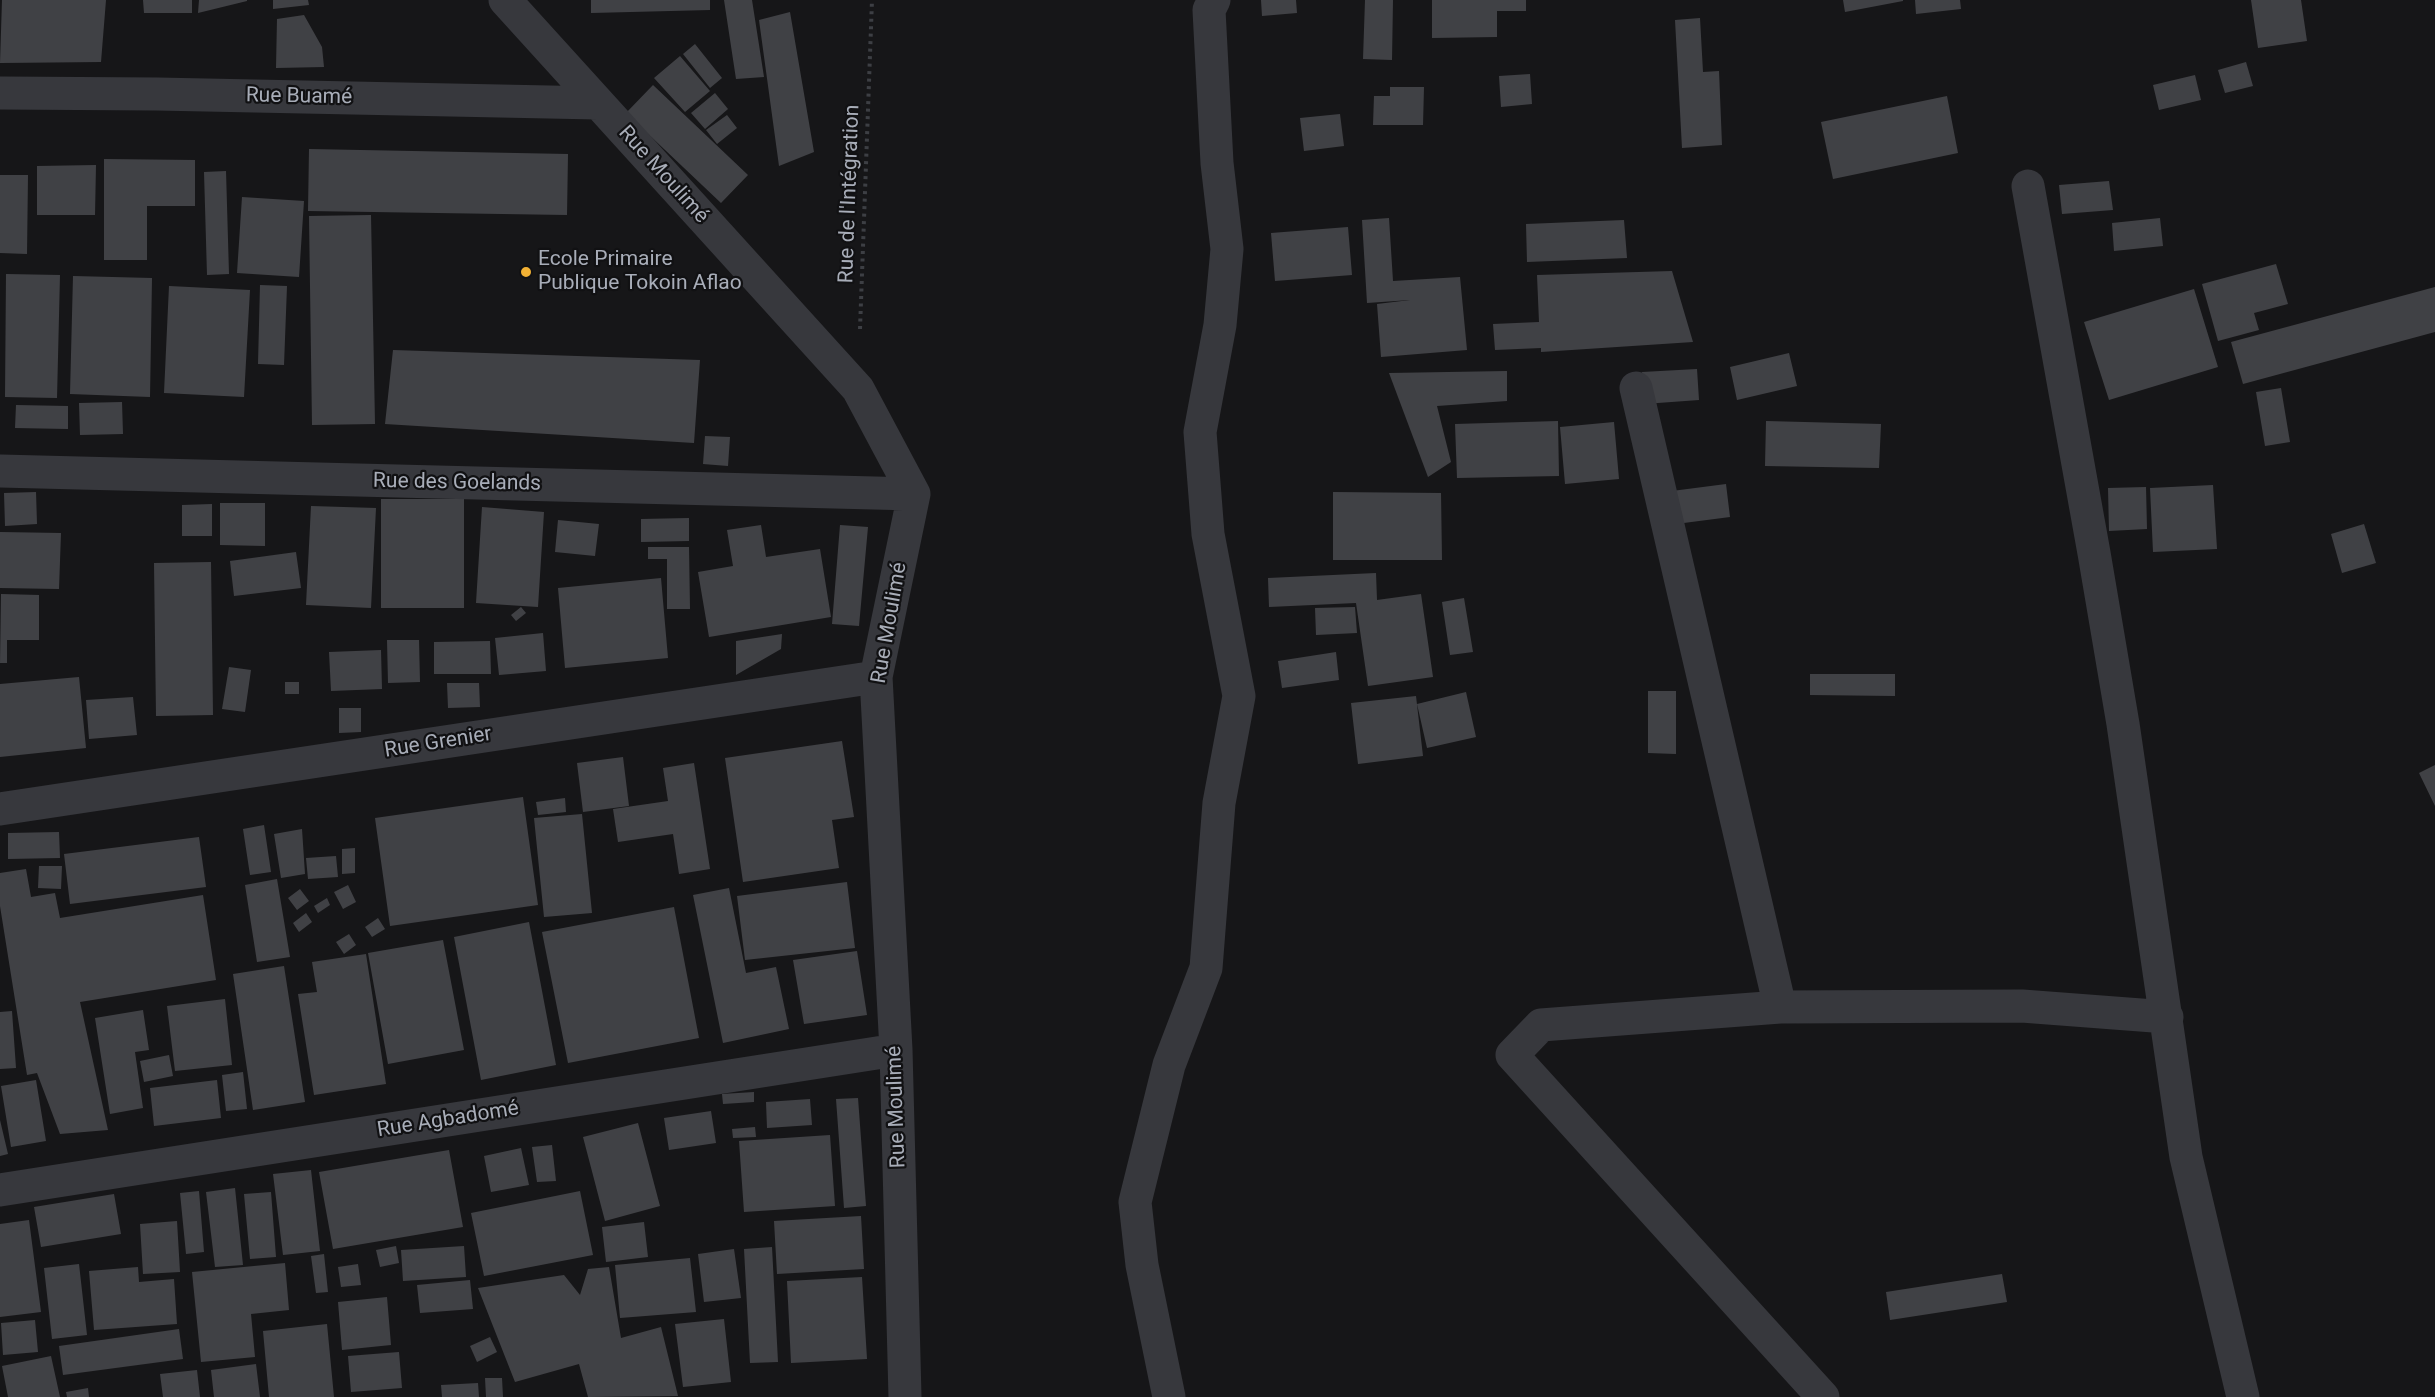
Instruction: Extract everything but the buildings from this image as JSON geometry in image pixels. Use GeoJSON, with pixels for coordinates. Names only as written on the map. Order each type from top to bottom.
{"type":"FeatureCollection","features":[{"type":"Feature","properties":{"kind":"street","name":"Rue Moulimé"},"geometry":{"type":"LineString","coordinates":[[506,0],[858,389],[914,494],[876,677],[896,1050],[905,1397]]}},
{"type":"Feature","properties":{"kind":"street"},"geometry":{"type":"LineString","coordinates":[[1169,1397],[1142,1265],[1135,1202],[1169,1065],[1206,968],[1219,803],[1239,696],[1208,534],[1200,432],[1220,325],[1227,249],[1217,163],[1213,93],[1209,10],[1214,0]]}},
{"type":"Feature","properties":{"kind":"street","name":"Rue Buamé"},"geometry":{"type":"LineString","coordinates":[[0,93],[597,103]]}},
{"type":"Feature","properties":{"kind":"street"},"geometry":{"type":"LineString","coordinates":[[2028,186],[2096,565],[2167,1017],[2186,1157],[2243,1397]]}},
{"type":"Feature","properties":{"kind":"street"},"geometry":{"type":"LineString","coordinates":[[1636,388],[1780,1006]]}},
{"type":"Feature","properties":{"kind":"street","name":"Rue des Goelands"},"geometry":{"type":"LineString","coordinates":[[0,471],[914,494]]}},
{"type":"Feature","properties":{"kind":"street","name":"Rue Grenier"},"geometry":{"type":"LineString","coordinates":[[0,809],[876,677]]}},
{"type":"Feature","properties":{"kind":"street"},"geometry":{"type":"LineString","coordinates":[[1823,1397],[1512,1055],[1541,1025],[1780,1006],[2022,1006],[2167,1017]]}},
{"type":"Feature","properties":{"kind":"street","name":"Rue Agbadomé"},"geometry":{"type":"LineString","coordinates":[[0,1190],[896,1050]]}},
{"type":"Feature","properties":{"kind":"path","name":"Rue de l'Intégration"},"geometry":{"type":"LineString","coordinates":[[858,389],[872,0]]}},
{"type":"Feature","properties":{"kind":"place","name":"Ecole Primaire Publique Tokoin Aflao"},"geometry":{"type":"Point","coordinates":[526,272]}}]}
